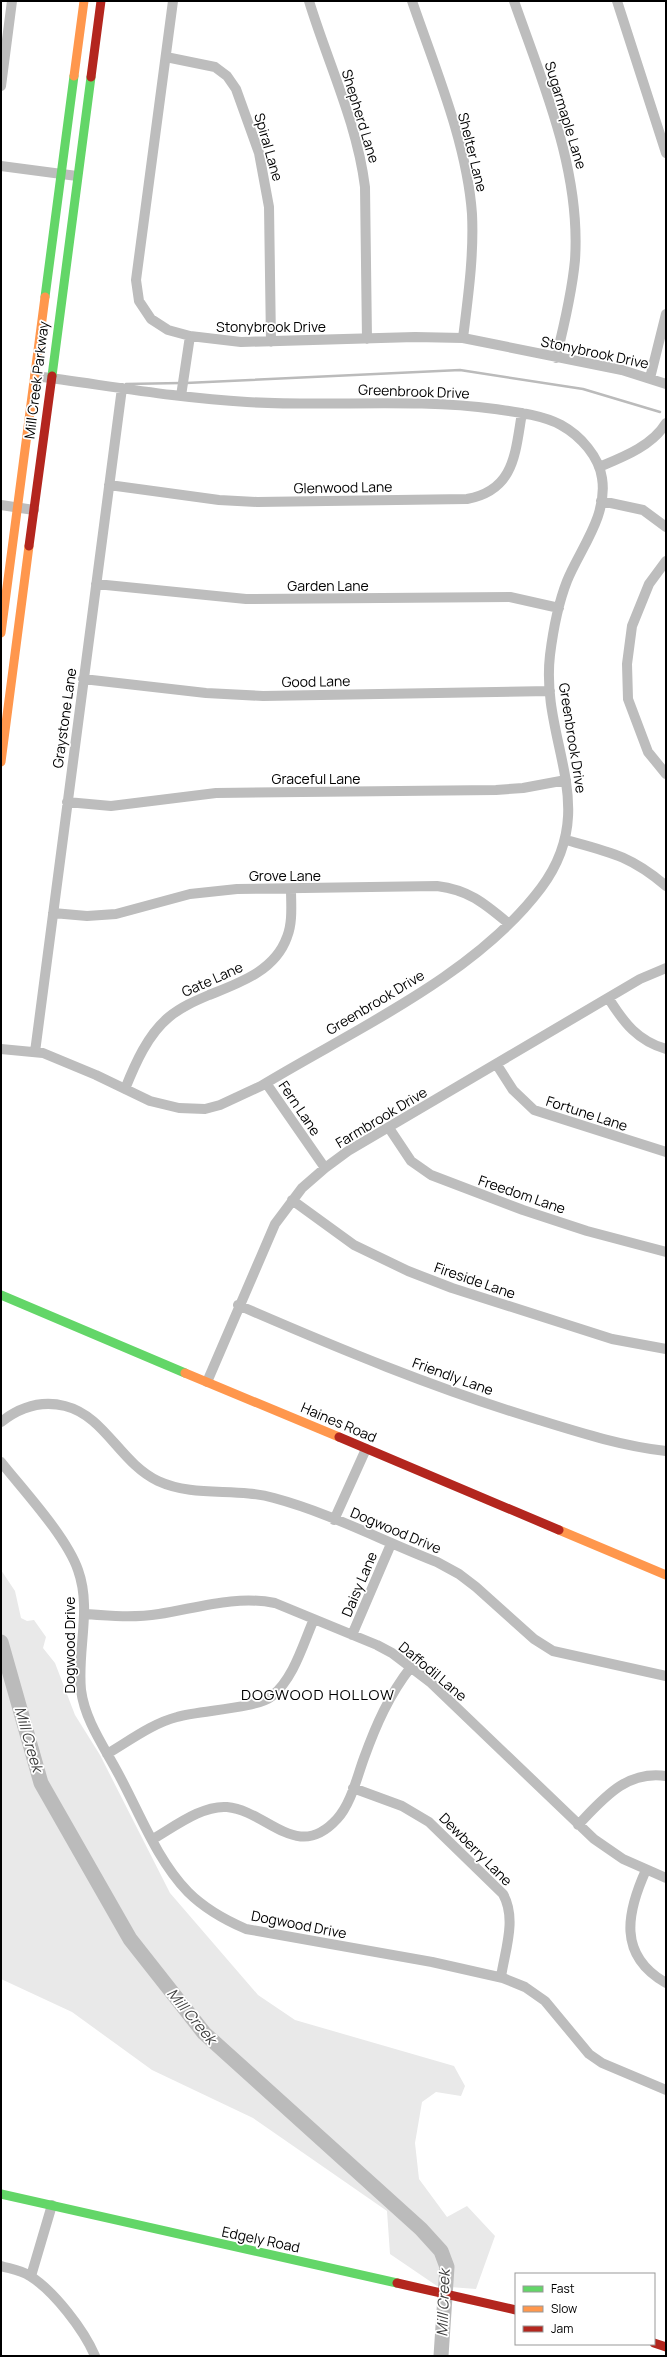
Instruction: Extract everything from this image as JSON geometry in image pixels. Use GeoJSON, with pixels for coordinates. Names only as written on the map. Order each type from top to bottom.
{"type":"FeatureCollection","features":[{"type":"Feature","properties":{"kind":"main road","name":"Mill Creek Parkway"},"geometry":{"type":"LineString","coordinates":[[1,633],[84,1]]}},
{"type":"Feature","properties":{"kind":"main road","name":"Mill Creek Parkway"},"geometry":{"type":"LineString","coordinates":[[1,762],[101,1]]}},
{"type":"Feature","properties":{"kind":"main road","name":"Haines Road"},"geometry":{"type":"LineString","coordinates":[[1,1295],[666,1575]]}},
{"type":"Feature","properties":{"kind":"main road","name":"Edgely Road"},"geometry":{"type":"LineString","coordinates":[[1,2194],[515,2310]]}},
{"type":"Feature","properties":{"kind":"main road"},"geometry":{"type":"LineString","coordinates":[[655,2343],[666,2347]]}},
{"type":"Feature","properties":{"kind":"street"},"geometry":{"type":"LineString","coordinates":[[1,86],[12,1]]}},
{"type":"Feature","properties":{"kind":"street","name":"Stonybrook Drive"},"geometry":{"type":"LineString","coordinates":[[174,1],[136,280],[136,291],[142,306],[151,319],[168,330],[190,336],[241,342],[463,338],[556,358],[622,370],[666,384]]}},
{"type":"Feature","properties":{"kind":"street","name":"Shepherd Lane"},"geometry":{"type":"LineString","coordinates":[[309,1],[348,116],[363,170],[365,188],[367,339]]}},
{"type":"Feature","properties":{"kind":"street","name":"Shelter Lane"},"geometry":{"type":"LineString","coordinates":[[412,1],[450,115],[466,169],[470,191],[472,259],[463,338]]}},
{"type":"Feature","properties":{"kind":"street","name":"Sugarmaple Lane"},"geometry":{"type":"LineString","coordinates":[[514,1],[560,137],[572,194],[575,260],[571,291],[556,358]]}},
{"type":"Feature","properties":{"kind":"street"},"geometry":{"type":"LineString","coordinates":[[617,1],[666,153]]}},
{"type":"Feature","properties":{"kind":"street","name":"Spiral Lane"},"geometry":{"type":"LineString","coordinates":[[166,57],[204,63],[215,67],[227,76],[236,89],[259,153],[269,207],[271,342]]}},
{"type":"Feature","properties":{"kind":"street"},"geometry":{"type":"LineString","coordinates":[[1,166],[77,176]]}},
{"type":"Feature","properties":{"kind":"street"},"geometry":{"type":"LineString","coordinates":[[650,378],[666,314]]}},
{"type":"Feature","properties":{"kind":"street"},"geometry":{"type":"LineString","coordinates":[[181,396],[190,336]]}},
{"type":"Feature","properties":{"kind":"street","name":"Greenbrook Drive"},"geometry":{"type":"LineString","coordinates":[[1,1049],[35,1052],[68,1062],[124,1089],[163,1105],[198,1109],[220,1105],[266,1083],[446,976],[481,950],[542,886],[554,868],[566,840],[569,814],[566,780],[550,691],[550,654],[559,608],[568,578],[595,524],[601,501],[602,478],[599,467],[582,442],[557,423],[522,414],[429,402],[248,402],[181,396],[35,376]]}},
{"type":"Feature","properties":{"kind":"street","name":"Graystone Lane"},"geometry":{"type":"LineString","coordinates":[[35,1052],[122,388]]}},
{"type":"Feature","properties":{"kind":"street","name":"Glenwood Lane"},"geometry":{"type":"LineString","coordinates":[[109,485],[219,500],[257,502],[467,499],[486,494],[499,485],[505,478],[516,448],[522,414]]}},
{"type":"Feature","properties":{"kind":"street"},"geometry":{"type":"LineString","coordinates":[[599,467],[635,451],[651,439],[666,422]]}},
{"type":"Feature","properties":{"kind":"street"},"geometry":{"type":"LineString","coordinates":[[601,501],[643,510],[666,527]]}},
{"type":"Feature","properties":{"kind":"street"},"geometry":{"type":"LineString","coordinates":[[1,506],[34,510]]}},
{"type":"Feature","properties":{"kind":"street"},"geometry":{"type":"LineString","coordinates":[[666,561],[649,584],[632,626],[627,664],[628,699],[648,752],[666,774]]}},
{"type":"Feature","properties":{"kind":"street","name":"Garden Lane"},"geometry":{"type":"LineString","coordinates":[[96,584],[246,599],[510,598],[559,608]]}},
{"type":"Feature","properties":{"kind":"street","name":"Good Lane"},"geometry":{"type":"LineString","coordinates":[[83,679],[206,693],[263,696],[550,691]]}},
{"type":"Feature","properties":{"kind":"street","name":"Graceful Lane"},"geometry":{"type":"LineString","coordinates":[[67,802],[111,806],[216,793],[496,790],[523,788],[566,780]]}},
{"type":"Feature","properties":{"kind":"street"},"geometry":{"type":"LineString","coordinates":[[566,840],[626,858],[651,874],[666,886]]}},
{"type":"Feature","properties":{"kind":"street","name":"Grove Lane"},"geometry":{"type":"LineString","coordinates":[[53,914],[109,915],[205,892],[437,886],[452,888],[474,896],[508,923]]}},
{"type":"Feature","properties":{"kind":"street","name":"Gate Lane"},"geometry":{"type":"LineString","coordinates":[[124,1089],[143,1050],[153,1035],[169,1017],[190,1004],[256,974],[272,961],[287,937],[291,918],[291,889]]}},
{"type":"Feature","properties":{"kind":"street","name":"Farmbrook Drive"},"geometry":{"type":"LineString","coordinates":[[207,1382],[266,1241],[292,1200],[325,1168],[348,1151],[497,1065],[640,979],[666,968]]}},
{"type":"Feature","properties":{"kind":"street"},"geometry":{"type":"LineString","coordinates":[[609,999],[631,1030],[644,1040],[666,1049]]}},
{"type":"Feature","properties":{"kind":"street","name":"Fortune Lane"},"geometry":{"type":"LineString","coordinates":[[497,1065],[514,1090],[534,1110],[666,1152]]}},
{"type":"Feature","properties":{"kind":"street","name":"Fern Lane"},"geometry":{"type":"LineString","coordinates":[[266,1083],[325,1168]]}},
{"type":"Feature","properties":{"kind":"street","name":"Freedom Lane"},"geometry":{"type":"LineString","coordinates":[[389,1128],[411,1161],[431,1175],[537,1214],[595,1233],[666,1252]]}},
{"type":"Feature","properties":{"kind":"street","name":"Fireside Lane"},"geometry":{"type":"LineString","coordinates":[[292,1200],[354,1245],[408,1271],[452,1288],[612,1339],[666,1350]]}},
{"type":"Feature","properties":{"kind":"street","name":"Friendly Lane"},"geometry":{"type":"LineString","coordinates":[[238,1305],[339,1348],[476,1400],[614,1443],[666,1451]]}},
{"type":"Feature","properties":{"kind":"street","name":"Dogwood Drive"},"geometry":{"type":"LineString","coordinates":[[1,1422],[14,1412],[29,1405],[66,1406],[88,1417],[133,1465],[157,1480],[183,1489],[254,1494],[273,1498],[334,1520],[459,1574],[476,1587],[534,1639],[552,1651],[666,1676]]}},
{"type":"Feature","properties":{"kind":"street"},"geometry":{"type":"LineString","coordinates":[[334,1520],[366,1449]]}},
{"type":"Feature","properties":{"kind":"street","name":"Dogwood Drive"},"geometry":{"type":"LineString","coordinates":[[1,1462],[62,1540],[72,1557],[83,1586],[85,1614],[81,1689],[87,1712],[107,1754],[153,1839],[178,1880],[189,1892],[218,1916],[246,1930],[501,1977],[525,1987],[545,2001],[589,2054],[602,2063],[666,2090]]}},
{"type":"Feature","properties":{"kind":"street","name":"Daisy Lane"},"geometry":{"type":"LineString","coordinates":[[352,1635],[391,1544]]}},
{"type":"Feature","properties":{"kind":"street","name":"Daffodil Lane"},"geometry":{"type":"LineString","coordinates":[[85,1614],[146,1616],[248,1600],[274,1603],[392,1653],[411,1667],[578,1826],[613,1854],[666,1878]]}},
{"type":"Feature","properties":{"kind":"street"},"geometry":{"type":"LineString","coordinates":[[107,1754],[163,1722],[176,1717],[252,1703],[271,1697],[284,1683],[290,1673],[314,1619]]}},
{"type":"Feature","properties":{"kind":"street"},"geometry":{"type":"LineString","coordinates":[[153,1839],[208,1809],[226,1807],[242,1811],[283,1832],[297,1836],[313,1835],[329,1827],[339,1817],[353,1788],[383,1710],[391,1694],[411,1667]]}},
{"type":"Feature","properties":{"kind":"street"},"geometry":{"type":"LineString","coordinates":[[578,1826],[602,1800],[626,1782],[640,1776],[666,1776]]}},
{"type":"Feature","properties":{"kind":"street","name":"Dewberry Lane"},"geometry":{"type":"LineString","coordinates":[[353,1788],[402,1806],[429,1822],[503,1894],[509,1904],[511,1919],[501,1977]]}},
{"type":"Feature","properties":{"kind":"street"},"geometry":{"type":"LineString","coordinates":[[646,1870],[631,1906],[630,1932],[636,1952],[644,1964],[651,1972],[666,1983]]}},
{"type":"Feature","properties":{"kind":"street"},"geometry":{"type":"LineString","coordinates":[[30,2276],[52,2205]]}},
{"type":"Feature","properties":{"kind":"street"},"geometry":{"type":"LineString","coordinates":[[1,2266],[30,2276],[61,2306],[82,2332],[95,2356]]}},
{"type":"Feature","properties":{"kind":"shaded area"},"geometry":{"type":"Polygon","coordinates":[[[1,1570],[15,1591],[21,1618],[27,1621],[34,1620],[46,1637],[43,1648],[55,1663],[75,1715],[100,1755],[170,1893],[258,1995],[295,2020],[454,2066],[465,2086],[461,2096],[436,2092],[422,2102],[415,2143],[419,2179],[447,2217],[467,2206],[495,2236],[476,2289],[437,2286],[390,2254],[387,2211],[253,2118],[152,2070],[72,2012],[1,1979],[1,1570]]]}},
{"type":"Feature","properties":{"kind":"waterway"},"geometry":{"type":"LineString","coordinates":[[186,383],[460,370],[583,389],[660,412]]}},
{"type":"Feature","properties":{"kind":"waterway"},"geometry":{"type":"LineString","coordinates":[[126,384],[181,383]]}},
{"type":"Feature","properties":{"kind":"waterway","name":"Mill Creek"},"geometry":{"type":"LineString","coordinates":[[1,1642],[41,1783],[130,1939],[204,2033],[421,2229],[441,2251],[447,2267],[441,2356]]}},
{"type":"Feature","properties":{"kind":"traffic: fast"},"geometry":{"type":"LineString","coordinates":[[45,297],[74,76]]}},
{"type":"Feature","properties":{"kind":"traffic: fast"},"geometry":{"type":"LineString","coordinates":[[52,376],[91,77]]}},
{"type":"Feature","properties":{"kind":"traffic: fast"},"geometry":{"type":"LineString","coordinates":[[1,1295],[185,1373]]}},
{"type":"Feature","properties":{"kind":"traffic: fast"},"geometry":{"type":"LineString","coordinates":[[1,2194],[397,2283]]}},
{"type":"Feature","properties":{"kind":"traffic: slow"},"geometry":{"type":"LineString","coordinates":[[74,76],[84,1]]}},
{"type":"Feature","properties":{"kind":"traffic: slow"},"geometry":{"type":"LineString","coordinates":[[1,633],[45,297]]}},
{"type":"Feature","properties":{"kind":"traffic: slow"},"geometry":{"type":"LineString","coordinates":[[1,762],[29,546]]}},
{"type":"Feature","properties":{"kind":"traffic: slow"},"geometry":{"type":"LineString","coordinates":[[185,1373],[339,1437]]}},
{"type":"Feature","properties":{"kind":"traffic: slow"},"geometry":{"type":"LineString","coordinates":[[559,1530],[666,1575]]}},
{"type":"Feature","properties":{"kind":"traffic: jam"},"geometry":{"type":"LineString","coordinates":[[91,77],[101,1]]}},
{"type":"Feature","properties":{"kind":"traffic: jam"},"geometry":{"type":"LineString","coordinates":[[29,546],[52,376]]}},
{"type":"Feature","properties":{"kind":"traffic: jam"},"geometry":{"type":"LineString","coordinates":[[339,1437],[559,1530]]}},
{"type":"Feature","properties":{"kind":"traffic: jam"},"geometry":{"type":"LineString","coordinates":[[397,2283],[515,2310]]}},
{"type":"Feature","properties":{"kind":"traffic: jam"},"geometry":{"type":"LineString","coordinates":[[655,2343],[666,2347]]}},
{"type":"Feature","properties":{"kind":"district","name":"DOGWOOD HOLLOW"},"geometry":{"type":"Point","coordinates":[318,1694]}}]}
